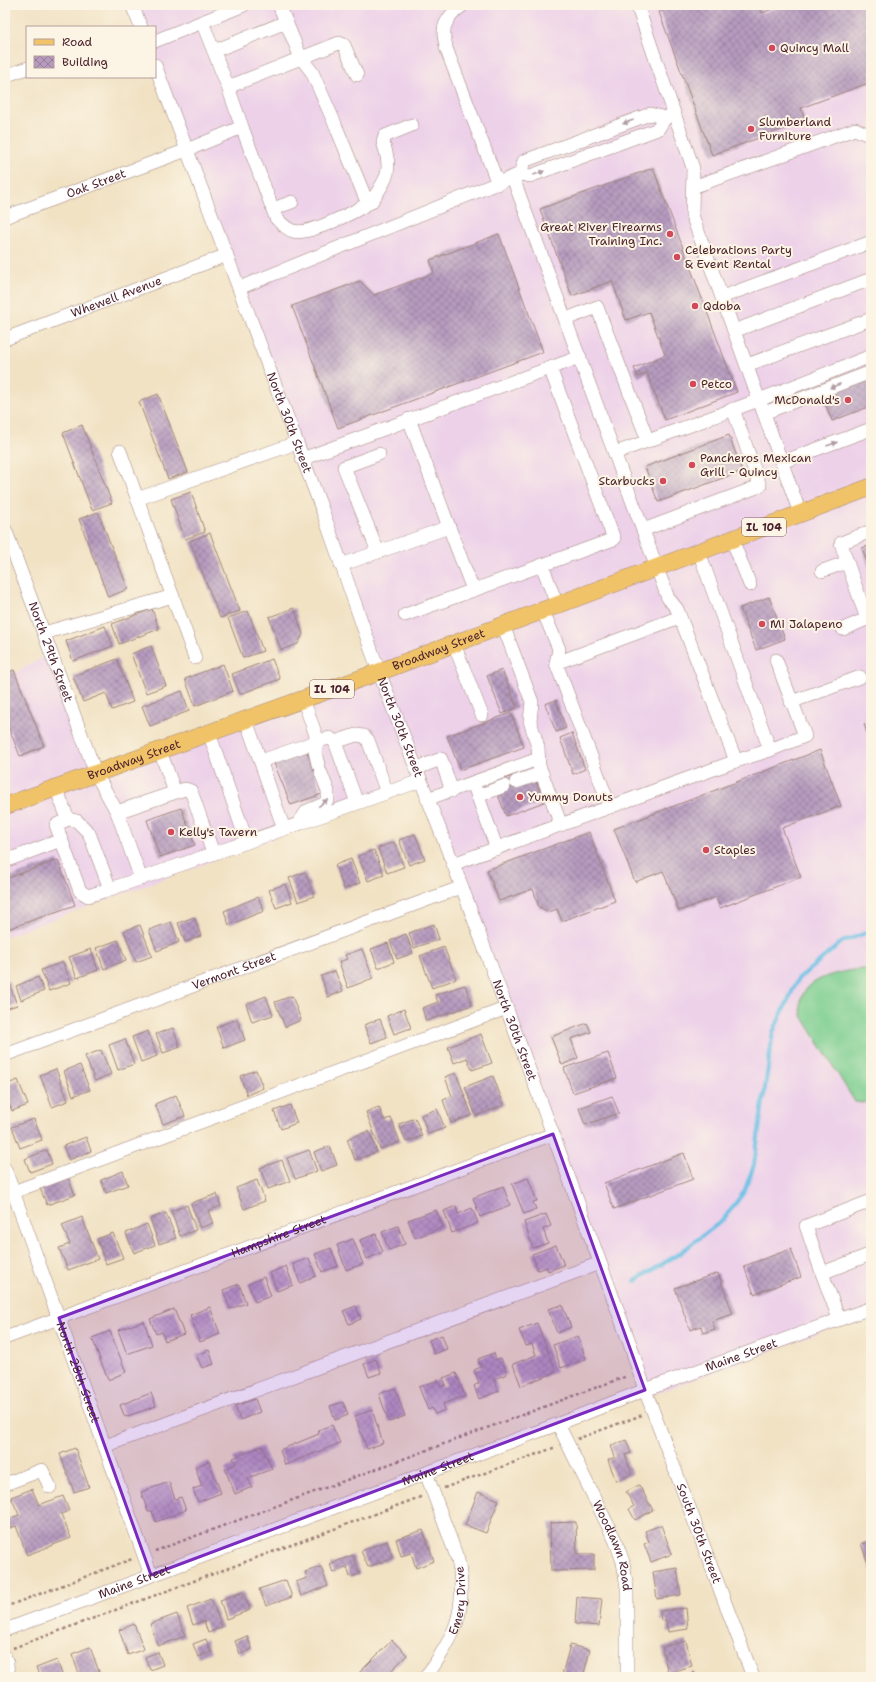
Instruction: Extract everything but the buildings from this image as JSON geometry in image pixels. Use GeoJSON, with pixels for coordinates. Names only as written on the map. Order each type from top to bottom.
{"type":"FeatureCollection","features":[{"type":"Feature","properties":{"kind":"main road","name":"Broadway Street"},"geometry":{"type":"LineString","coordinates":[[5,806],[379,672],[871,487]]}},
{"type":"Feature","properties":{"kind":"street"},"geometry":{"type":"LineString","coordinates":[[132,5],[140,26]]}},
{"type":"Feature","properties":{"kind":"street"},"geometry":{"type":"LineString","coordinates":[[156,41],[244,5]]}},
{"type":"Feature","properties":{"kind":"street"},"geometry":{"type":"LineString","coordinates":[[279,5],[301,58],[312,72],[365,197],[371,202]]}},
{"type":"Feature","properties":{"kind":"street"},"geometry":{"type":"LineString","coordinates":[[463,5],[457,8],[448,18],[443,30],[446,48],[498,184]]}},
{"type":"Feature","properties":{"kind":"street"},"geometry":{"type":"LineString","coordinates":[[637,5],[670,116],[694,168],[692,215],[800,513]]}},
{"type":"Feature","properties":{"kind":"street"},"geometry":{"type":"LineString","coordinates":[[202,22],[228,86],[276,218],[284,226],[296,232],[332,222],[371,202],[383,185],[389,172],[388,157],[383,142],[385,136],[412,125]]}},
{"type":"Feature","properties":{"kind":"street"},"geometry":{"type":"LineString","coordinates":[[214,51],[286,22]]}},
{"type":"Feature","properties":{"kind":"street"},"geometry":{"type":"LineString","coordinates":[[228,86],[339,44],[344,45],[357,75]]}},
{"type":"Feature","properties":{"kind":"street"},"geometry":{"type":"LineString","coordinates":[[5,76],[26,68]]}},
{"type":"Feature","properties":{"kind":"street","name":"North 30th Street"},"geometry":{"type":"LineString","coordinates":[[156,68],[302,458],[379,672],[507,1008],[640,1371],[645,1390]]}},
{"type":"Feature","properties":{"kind":"street"},"geometry":{"type":"LineString","coordinates":[[239,288],[516,176],[524,161],[650,114],[670,116]]}},
{"type":"Feature","properties":{"kind":"street","name":"Oak Street"},"geometry":{"type":"LineString","coordinates":[[5,217],[187,150],[242,127]]}},
{"type":"Feature","properties":{"kind":"street"},"geometry":{"type":"LineString","coordinates":[[693,187],[855,129],[871,136]]}},
{"type":"Feature","properties":{"kind":"street"},"geometry":{"type":"LineString","coordinates":[[516,176],[566,319],[668,598],[677,609],[736,761]]}},
{"type":"Feature","properties":{"kind":"street"},"geometry":{"type":"LineString","coordinates":[[273,209],[292,202]]}},
{"type":"Feature","properties":{"kind":"street"},"geometry":{"type":"LineString","coordinates":[[722,297],[871,242]]}},
{"type":"Feature","properties":{"kind":"street","name":"Whewell Avenue"},"geometry":{"type":"LineString","coordinates":[[5,339],[226,255]]}},
{"type":"Feature","properties":{"kind":"street"},"geometry":{"type":"LineString","coordinates":[[734,331],[871,279]]}},
{"type":"Feature","properties":{"kind":"street"},"geometry":{"type":"LineString","coordinates":[[566,319],[597,307],[648,441]]}},
{"type":"Feature","properties":{"kind":"street"},"geometry":{"type":"LineString","coordinates":[[746,365],[871,319]]}},
{"type":"Feature","properties":{"kind":"street"},"geometry":{"type":"LineString","coordinates":[[302,458],[580,356]]}},
{"type":"Feature","properties":{"kind":"street"},"geometry":{"type":"LineString","coordinates":[[615,453],[759,400],[871,356]]}},
{"type":"Feature","properties":{"kind":"street"},"geometry":{"type":"LineString","coordinates":[[405,615],[614,539],[550,368]]}},
{"type":"Feature","properties":{"kind":"street"},"geometry":{"type":"LineString","coordinates":[[764,413],[871,372]]}},
{"type":"Feature","properties":{"kind":"street"},"geometry":{"type":"LineString","coordinates":[[643,530],[760,486],[733,409]]}},
{"type":"Feature","properties":{"kind":"street"},"geometry":{"type":"LineString","coordinates":[[409,420],[473,590]]}},
{"type":"Feature","properties":{"kind":"street"},"geometry":{"type":"LineString","coordinates":[[782,462],[871,429]]}},
{"type":"Feature","properties":{"kind":"street"},"geometry":{"type":"LineString","coordinates":[[137,499],[296,443]]}},
{"type":"Feature","properties":{"kind":"street"},"geometry":{"type":"LineString","coordinates":[[120,451],[195,658]]}},
{"type":"Feature","properties":{"kind":"street"},"geometry":{"type":"LineString","coordinates":[[378,552],[344,467],[379,454]]}},
{"type":"Feature","properties":{"kind":"street"},"geometry":{"type":"LineString","coordinates":[[341,565],[449,527]]}},
{"type":"Feature","properties":{"kind":"street","name":"North 29th Street"},"geometry":{"type":"LineString","coordinates":[[5,529],[96,774],[117,812],[141,878]]}},
{"type":"Feature","properties":{"kind":"street"},"geometry":{"type":"LineString","coordinates":[[843,629],[869,616],[840,542],[871,531]]}},
{"type":"Feature","properties":{"kind":"street"},"geometry":{"type":"LineString","coordinates":[[732,539],[750,586]]}},
{"type":"Feature","properties":{"kind":"street"},"geometry":{"type":"LineString","coordinates":[[699,552],[770,750]]}},
{"type":"Feature","properties":{"kind":"street"},"geometry":{"type":"LineString","coordinates":[[822,571],[848,562]]}},
{"type":"Feature","properties":{"kind":"street"},"geometry":{"type":"LineString","coordinates":[[542,565],[559,649],[556,663],[610,807]]}},
{"type":"Feature","properties":{"kind":"street"},"geometry":{"type":"LineString","coordinates":[[44,633],[173,596]]}},
{"type":"Feature","properties":{"kind":"street"},"geometry":{"type":"LineString","coordinates":[[556,663],[680,617]]}},
{"type":"Feature","properties":{"kind":"street"},"geometry":{"type":"LineString","coordinates":[[503,625],[532,702],[530,721],[538,747],[538,759],[561,825]]}},
{"type":"Feature","properties":{"kind":"street"},"geometry":{"type":"LineString","coordinates":[[454,644],[482,715]]}},
{"type":"Feature","properties":{"kind":"street"},"geometry":{"type":"LineString","coordinates":[[453,864],[805,736],[776,660]]}},
{"type":"Feature","properties":{"kind":"street"},"geometry":{"type":"LineString","coordinates":[[792,702],[860,677]]}},
{"type":"Feature","properties":{"kind":"street"},"geometry":{"type":"LineString","coordinates":[[298,824],[307,811],[324,804],[328,799],[328,791],[319,769],[315,752],[318,741],[303,699]]}},
{"type":"Feature","properties":{"kind":"street"},"geometry":{"type":"LineString","coordinates":[[246,720],[284,829]]}},
{"type":"Feature","properties":{"kind":"street"},"geometry":{"type":"LineString","coordinates":[[209,733],[247,842]]}},
{"type":"Feature","properties":{"kind":"street"},"geometry":{"type":"LineString","coordinates":[[336,742],[356,735],[364,736],[368,740],[387,793]]}},
{"type":"Feature","properties":{"kind":"street"},"geometry":{"type":"LineString","coordinates":[[261,762],[330,738],[336,742],[357,803]]}},
{"type":"Feature","properties":{"kind":"street"},"geometry":{"type":"LineString","coordinates":[[160,751],[175,792]]}},
{"type":"Feature","properties":{"kind":"street"},"geometry":{"type":"LineString","coordinates":[[415,768],[440,759],[452,791]]}},
{"type":"Feature","properties":{"kind":"street"},"geometry":{"type":"LineString","coordinates":[[428,799],[538,759]]}},
{"type":"Feature","properties":{"kind":"street"},"geometry":{"type":"LineString","coordinates":[[478,796],[542,773]]}},
{"type":"Feature","properties":{"kind":"street"},"geometry":{"type":"LineString","coordinates":[[110,889],[89,833],[77,820],[68,819],[56,825],[80,891],[88,896],[110,889],[213,853],[247,842],[420,781]]}},
{"type":"Feature","properties":{"kind":"street"},"geometry":{"type":"LineString","coordinates":[[473,783],[497,849]]}},
{"type":"Feature","properties":{"kind":"street"},"geometry":{"type":"LineString","coordinates":[[56,788],[68,819]]}},
{"type":"Feature","properties":{"kind":"street"},"geometry":{"type":"LineString","coordinates":[[117,812],[185,789],[192,792],[213,853]]}},
{"type":"Feature","properties":{"kind":"street"},"geometry":{"type":"LineString","coordinates":[[5,861],[61,840]]}},
{"type":"Feature","properties":{"kind":"street","name":"Vermont Street"},"geometry":{"type":"LineString","coordinates":[[5,1055],[462,887]]}},
{"type":"Feature","properties":{"kind":"street"},"geometry":{"type":"LineString","coordinates":[[13,1192],[507,1008]]}},
{"type":"Feature","properties":{"kind":"street","name":"Hampshire Street"},"geometry":{"type":"LineString","coordinates":[[5,1338],[553,1134]]}},
{"type":"Feature","properties":{"kind":"street","name":"North 28th Street"},"geometry":{"type":"LineString","coordinates":[[5,1170],[151,1575]]}},
{"type":"Feature","properties":{"kind":"street"},"geometry":{"type":"LineString","coordinates":[[839,1320],[806,1226],[871,1200]]}},
{"type":"Feature","properties":{"kind":"street"},"geometry":{"type":"LineString","coordinates":[[822,1273],[871,1254]]}},
{"type":"Feature","properties":{"kind":"street"},"geometry":{"type":"LineString","coordinates":[[105,1446],[600,1263]]}},
{"type":"Feature","properties":{"kind":"street","name":"Maine Street"},"geometry":{"type":"LineString","coordinates":[[5,1629],[558,1424],[645,1390],[871,1308]]}},
{"type":"Feature","properties":{"kind":"street","name":"South 30th Street"},"geometry":{"type":"LineString","coordinates":[[645,1390],[654,1410],[753,1677]]}},
{"type":"Feature","properties":{"kind":"street","name":"Woodlawn Road"},"geometry":{"type":"LineString","coordinates":[[558,1424],[616,1542],[623,1562],[627,1588],[627,1677]]}},
{"type":"Feature","properties":{"kind":"street"},"geometry":{"type":"LineString","coordinates":[[5,1484],[42,1470],[50,1487]]}},
{"type":"Feature","properties":{"kind":"street","name":"Emery Drive"},"geometry":{"type":"LineString","coordinates":[[426,1473],[458,1560],[461,1574],[462,1593],[460,1612],[456,1628],[449,1643],[426,1677]]}},
{"type":"Feature","properties":{"kind":"street"},"geometry":{"type":"LineString","coordinates":[[8,1677],[7,1663],[9,1652]]}},
{"type":"Feature","properties":{"kind":"path"},"geometry":{"type":"LineString","coordinates":[[5,1607],[640,1371]]}},
{"type":"Feature","properties":{"kind":"path"},"geometry":{"type":"LineString","coordinates":[[9,1652],[654,1410]]}},
{"type":"Feature","properties":{"kind":"highlighted area"},"geometry":{"type":"Polygon","coordinates":[[[553,1134],[645,1390],[151,1575],[59,1318],[553,1134]]]}},
{"type":"Feature","properties":{"kind":"shaded area"},"geometry":{"type":"Polygon","coordinates":[[[132,5],[871,5],[871,1314],[649,1396],[421,784],[5,937],[5,679],[51,653],[96,774],[379,672],[156,68],[156,26],[141,26],[132,5]]]}},
{"type":"Feature","properties":{"kind":"green space"},"geometry":{"type":"Polygon","coordinates":[[[863,969],[871,970],[871,1099],[863,1103],[855,1102],[802,1016],[801,1000],[804,992],[810,985],[818,980],[836,973],[863,969]]]}},
{"type":"Feature","properties":{"kind":"waterway"},"geometry":{"type":"LineString","coordinates":[[635,1281],[680,1253],[723,1220],[744,1192],[754,1165],[773,1032],[798,979],[842,942],[871,931]]}},
{"type":"Feature","properties":{"kind":"place","name":"Quincy Mall"},"geometry":{"type":"Point","coordinates":[772,48]}},
{"type":"Feature","properties":{"kind":"place","name":"Slumberland Furniture"},"geometry":{"type":"Point","coordinates":[751,129]}},
{"type":"Feature","properties":{"kind":"place","name":"Great River Firearms Training Inc."},"geometry":{"type":"Point","coordinates":[670,234]}},
{"type":"Feature","properties":{"kind":"place","name":"Celebrations Party & Event Rental"},"geometry":{"type":"Point","coordinates":[677,257]}},
{"type":"Feature","properties":{"kind":"place","name":"Qdoba"},"geometry":{"type":"Point","coordinates":[695,306]}},
{"type":"Feature","properties":{"kind":"place","name":"Petco"},"geometry":{"type":"Point","coordinates":[693,384]}},
{"type":"Feature","properties":{"kind":"place","name":"McDonald's"},"geometry":{"type":"Point","coordinates":[848,400]}},
{"type":"Feature","properties":{"kind":"place","name":"Pancheros Mexican Grill - Quincy"},"geometry":{"type":"Point","coordinates":[692,465]}},
{"type":"Feature","properties":{"kind":"place","name":"Starbucks"},"geometry":{"type":"Point","coordinates":[663,481]}},
{"type":"Feature","properties":{"kind":"place","name":"Mi Jalapeno"},"geometry":{"type":"Point","coordinates":[762,624]}},
{"type":"Feature","properties":{"kind":"place","name":"Yummy Donuts"},"geometry":{"type":"Point","coordinates":[520,797]}},
{"type":"Feature","properties":{"kind":"place","name":"Kelly's Tavern"},"geometry":{"type":"Point","coordinates":[171,832]}},
{"type":"Feature","properties":{"kind":"place","name":"Staples"},"geometry":{"type":"Point","coordinates":[706,850]}}]}
